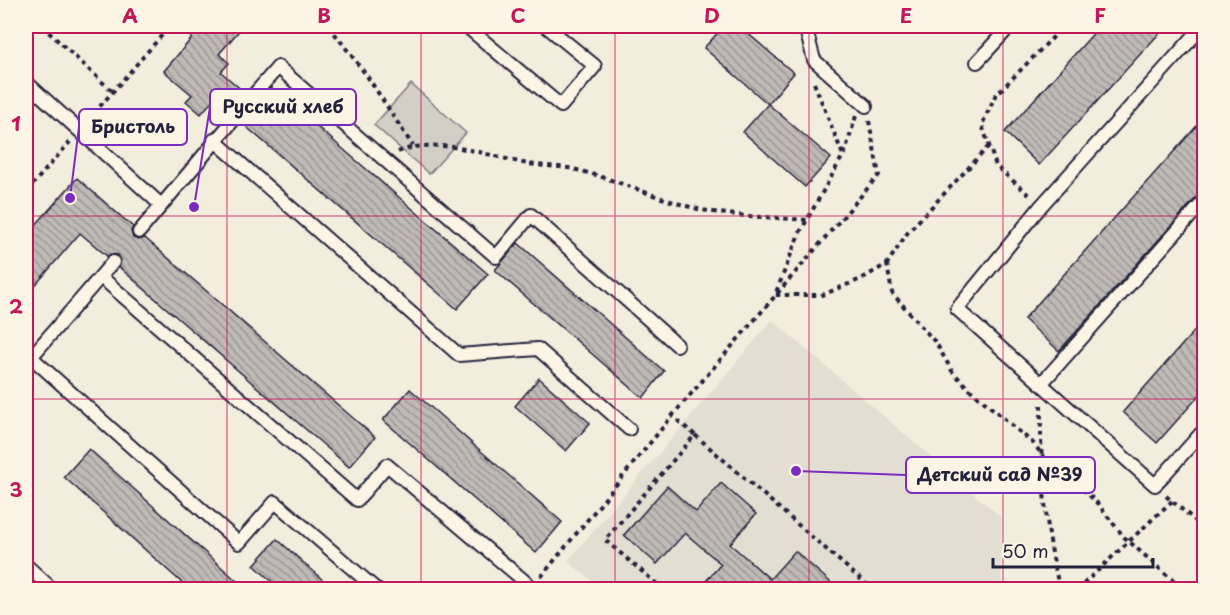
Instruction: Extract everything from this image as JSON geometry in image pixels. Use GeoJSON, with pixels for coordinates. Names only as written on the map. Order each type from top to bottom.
{"type":"FeatureCollection","features":[{"type":"Feature","properties":{"kind":"lane"},"geometry":{"type":"LineString","coordinates":[[466,26],[561,106],[595,66],[546,26]]}},
{"type":"Feature","properties":{"kind":"lane"},"geometry":{"type":"LineString","coordinates":[[805,26],[814,60],[864,103]]}},
{"type":"Feature","properties":{"kind":"lane"},"geometry":{"type":"LineString","coordinates":[[977,62],[1010,26]]}},
{"type":"Feature","properties":{"kind":"lane"},"geometry":{"type":"LineString","coordinates":[[1203,26],[1041,206],[957,309],[1155,485],[1204,430]]}},
{"type":"Feature","properties":{"kind":"lane"},"geometry":{"type":"LineString","coordinates":[[251,98],[278,67],[496,256],[531,215],[677,345]]}},
{"type":"Feature","properties":{"kind":"lane"},"geometry":{"type":"LineString","coordinates":[[26,82],[161,205]]}},
{"type":"Feature","properties":{"kind":"lane"},"geometry":{"type":"LineString","coordinates":[[139,232],[214,140],[241,111]]}},
{"type":"Feature","properties":{"kind":"lane"},"geometry":{"type":"LineString","coordinates":[[214,140],[459,355],[538,350],[629,429]]}},
{"type":"Feature","properties":{"kind":"lane"},"geometry":{"type":"LineString","coordinates":[[1041,384],[1204,201]]}},
{"type":"Feature","properties":{"kind":"lane"},"geometry":{"type":"LineString","coordinates":[[113,262],[28,360],[239,543],[274,502],[377,590]]}},
{"type":"Feature","properties":{"kind":"lane"},"geometry":{"type":"LineString","coordinates":[[101,277],[357,500],[387,465],[534,588]]}},
{"type":"Feature","properties":{"kind":"lane"},"geometry":{"type":"LineString","coordinates":[[26,566],[53,590]]}},
{"type":"Feature","properties":{"kind":"path"},"geometry":{"type":"LineString","coordinates":[[42,26],[112,91]]}},
{"type":"Feature","properties":{"kind":"path"},"geometry":{"type":"LineString","coordinates":[[26,192],[170,26]]}},
{"type":"Feature","properties":{"kind":"path"},"geometry":{"type":"LineString","coordinates":[[329,26],[367,76],[413,146]]}},
{"type":"Feature","properties":{"kind":"path"},"geometry":{"type":"LineString","coordinates":[[1041,206],[996,166],[982,125],[995,96],[1064,26]]}},
{"type":"Feature","properties":{"kind":"path"},"geometry":{"type":"LineString","coordinates":[[814,82],[843,155]]}},
{"type":"Feature","properties":{"kind":"path"},"geometry":{"type":"LineString","coordinates":[[775,296],[799,234],[843,155],[864,103]]}},
{"type":"Feature","properties":{"kind":"path"},"geometry":{"type":"LineString","coordinates":[[534,588],[672,416],[879,175],[864,103]]}},
{"type":"Feature","properties":{"kind":"path"},"geometry":{"type":"LineString","coordinates":[[383,158],[413,146],[447,147],[526,164],[568,168],[699,209],[807,220]]}},
{"type":"Feature","properties":{"kind":"path"},"geometry":{"type":"LineString","coordinates":[[775,296],[822,295],[861,279],[887,264],[908,231],[989,146]]}},
{"type":"Feature","properties":{"kind":"path"},"geometry":{"type":"LineString","coordinates":[[887,264],[892,293],[936,343],[952,371],[967,387],[1026,437],[1053,468],[1074,480],[1097,502],[1130,542],[1186,590]]}},
{"type":"Feature","properties":{"kind":"path"},"geometry":{"type":"LineString","coordinates":[[1041,384],[1040,453],[1060,590]]}},
{"type":"Feature","properties":{"kind":"path"},"geometry":{"type":"LineString","coordinates":[[672,416],[873,590]]}},
{"type":"Feature","properties":{"kind":"path"},"geometry":{"type":"LineString","coordinates":[[664,590],[606,540],[695,435]]}},
{"type":"Feature","properties":{"kind":"path"},"geometry":{"type":"LineString","coordinates":[[1155,485],[1204,528]]}},
{"type":"Feature","properties":{"kind":"path"},"geometry":{"type":"LineString","coordinates":[[1077,590],[1172,501]]}},
{"type":"Feature","properties":{"kind":"shaded area"},"geometry":{"type":"Polygon","coordinates":[[[411,84],[466,133],[429,174],[374,125],[411,84]]]}},
{"type":"Feature","properties":{"kind":"shaded area"},"geometry":{"type":"Polygon","coordinates":[[[772,320],[1002,518],[1001,589],[602,589],[568,561],[772,320]]]}},
{"type":"Feature","properties":{"kind":"building"},"geometry":{"type":"Polygon","coordinates":[[[177,26],[243,26],[219,54],[229,63],[221,72],[245,93],[243,100],[249,106],[257,104],[271,87],[488,274],[457,309],[242,123],[249,113],[246,104],[235,105],[220,92],[201,114],[186,101],[192,95],[164,71],[192,38],[177,26]]]}},
{"type":"Feature","properties":{"kind":"building"},"geometry":{"type":"Polygon","coordinates":[[[724,26],[739,26],[794,73],[768,104],[704,48],[724,26]]]}},
{"type":"Feature","properties":{"kind":"building"},"geometry":{"type":"Polygon","coordinates":[[[1100,26],[1166,26],[1039,165],[1005,132],[1100,26]]]}},
{"type":"Feature","properties":{"kind":"building"},"geometry":{"type":"Polygon","coordinates":[[[768,104],[831,158],[805,187],[743,132],[768,104]]]}},
{"type":"Feature","properties":{"kind":"building"},"geometry":{"type":"Polygon","coordinates":[[[1204,118],[1204,189],[1059,351],[1024,319],[1204,118]]]}},
{"type":"Feature","properties":{"kind":"building"},"geometry":{"type":"Polygon","coordinates":[[[77,178],[133,227],[131,231],[133,238],[138,240],[145,238],[375,437],[349,467],[119,267],[121,260],[118,255],[107,256],[80,233],[26,296],[26,236],[77,178]]]}},
{"type":"Feature","properties":{"kind":"building"},"geometry":{"type":"Polygon","coordinates":[[[518,243],[664,371],[643,398],[495,270],[518,243]]]}},
{"type":"Feature","properties":{"kind":"building"},"geometry":{"type":"Polygon","coordinates":[[[1204,320],[1204,390],[1157,443],[1123,412],[1204,320]]]}},
{"type":"Feature","properties":{"kind":"building"},"geometry":{"type":"Polygon","coordinates":[[[539,378],[590,423],[566,451],[515,406],[539,378]]]}},
{"type":"Feature","properties":{"kind":"building"},"geometry":{"type":"Polygon","coordinates":[[[410,389],[562,522],[536,553],[383,420],[410,389]]]}},
{"type":"Feature","properties":{"kind":"building"},"geometry":{"type":"Polygon","coordinates":[[[89,449],[247,590],[190,590],[64,477],[89,449]]]}},
{"type":"Feature","properties":{"kind":"building"},"geometry":{"type":"Polygon","coordinates":[[[721,483],[756,514],[730,544],[770,579],[795,551],[839,590],[698,590],[721,564],[685,533],[657,564],[624,535],[667,486],[696,512],[721,483]]]}},
{"type":"Feature","properties":{"kind":"building"},"geometry":{"type":"Polygon","coordinates":[[[277,539],[334,590],[281,590],[254,565],[277,539]]]}},
{"type":"Feature","properties":{"kind":"place","name":"Бристоль"},"geometry":{"type":"Point","coordinates":[70,198]}},
{"type":"Feature","properties":{"kind":"place","name":"Русский хлеб"},"geometry":{"type":"Point","coordinates":[194,207]}},
{"type":"Feature","properties":{"kind":"place","name":"Детский сад №39"},"geometry":{"type":"Point","coordinates":[796,471]}}]}
